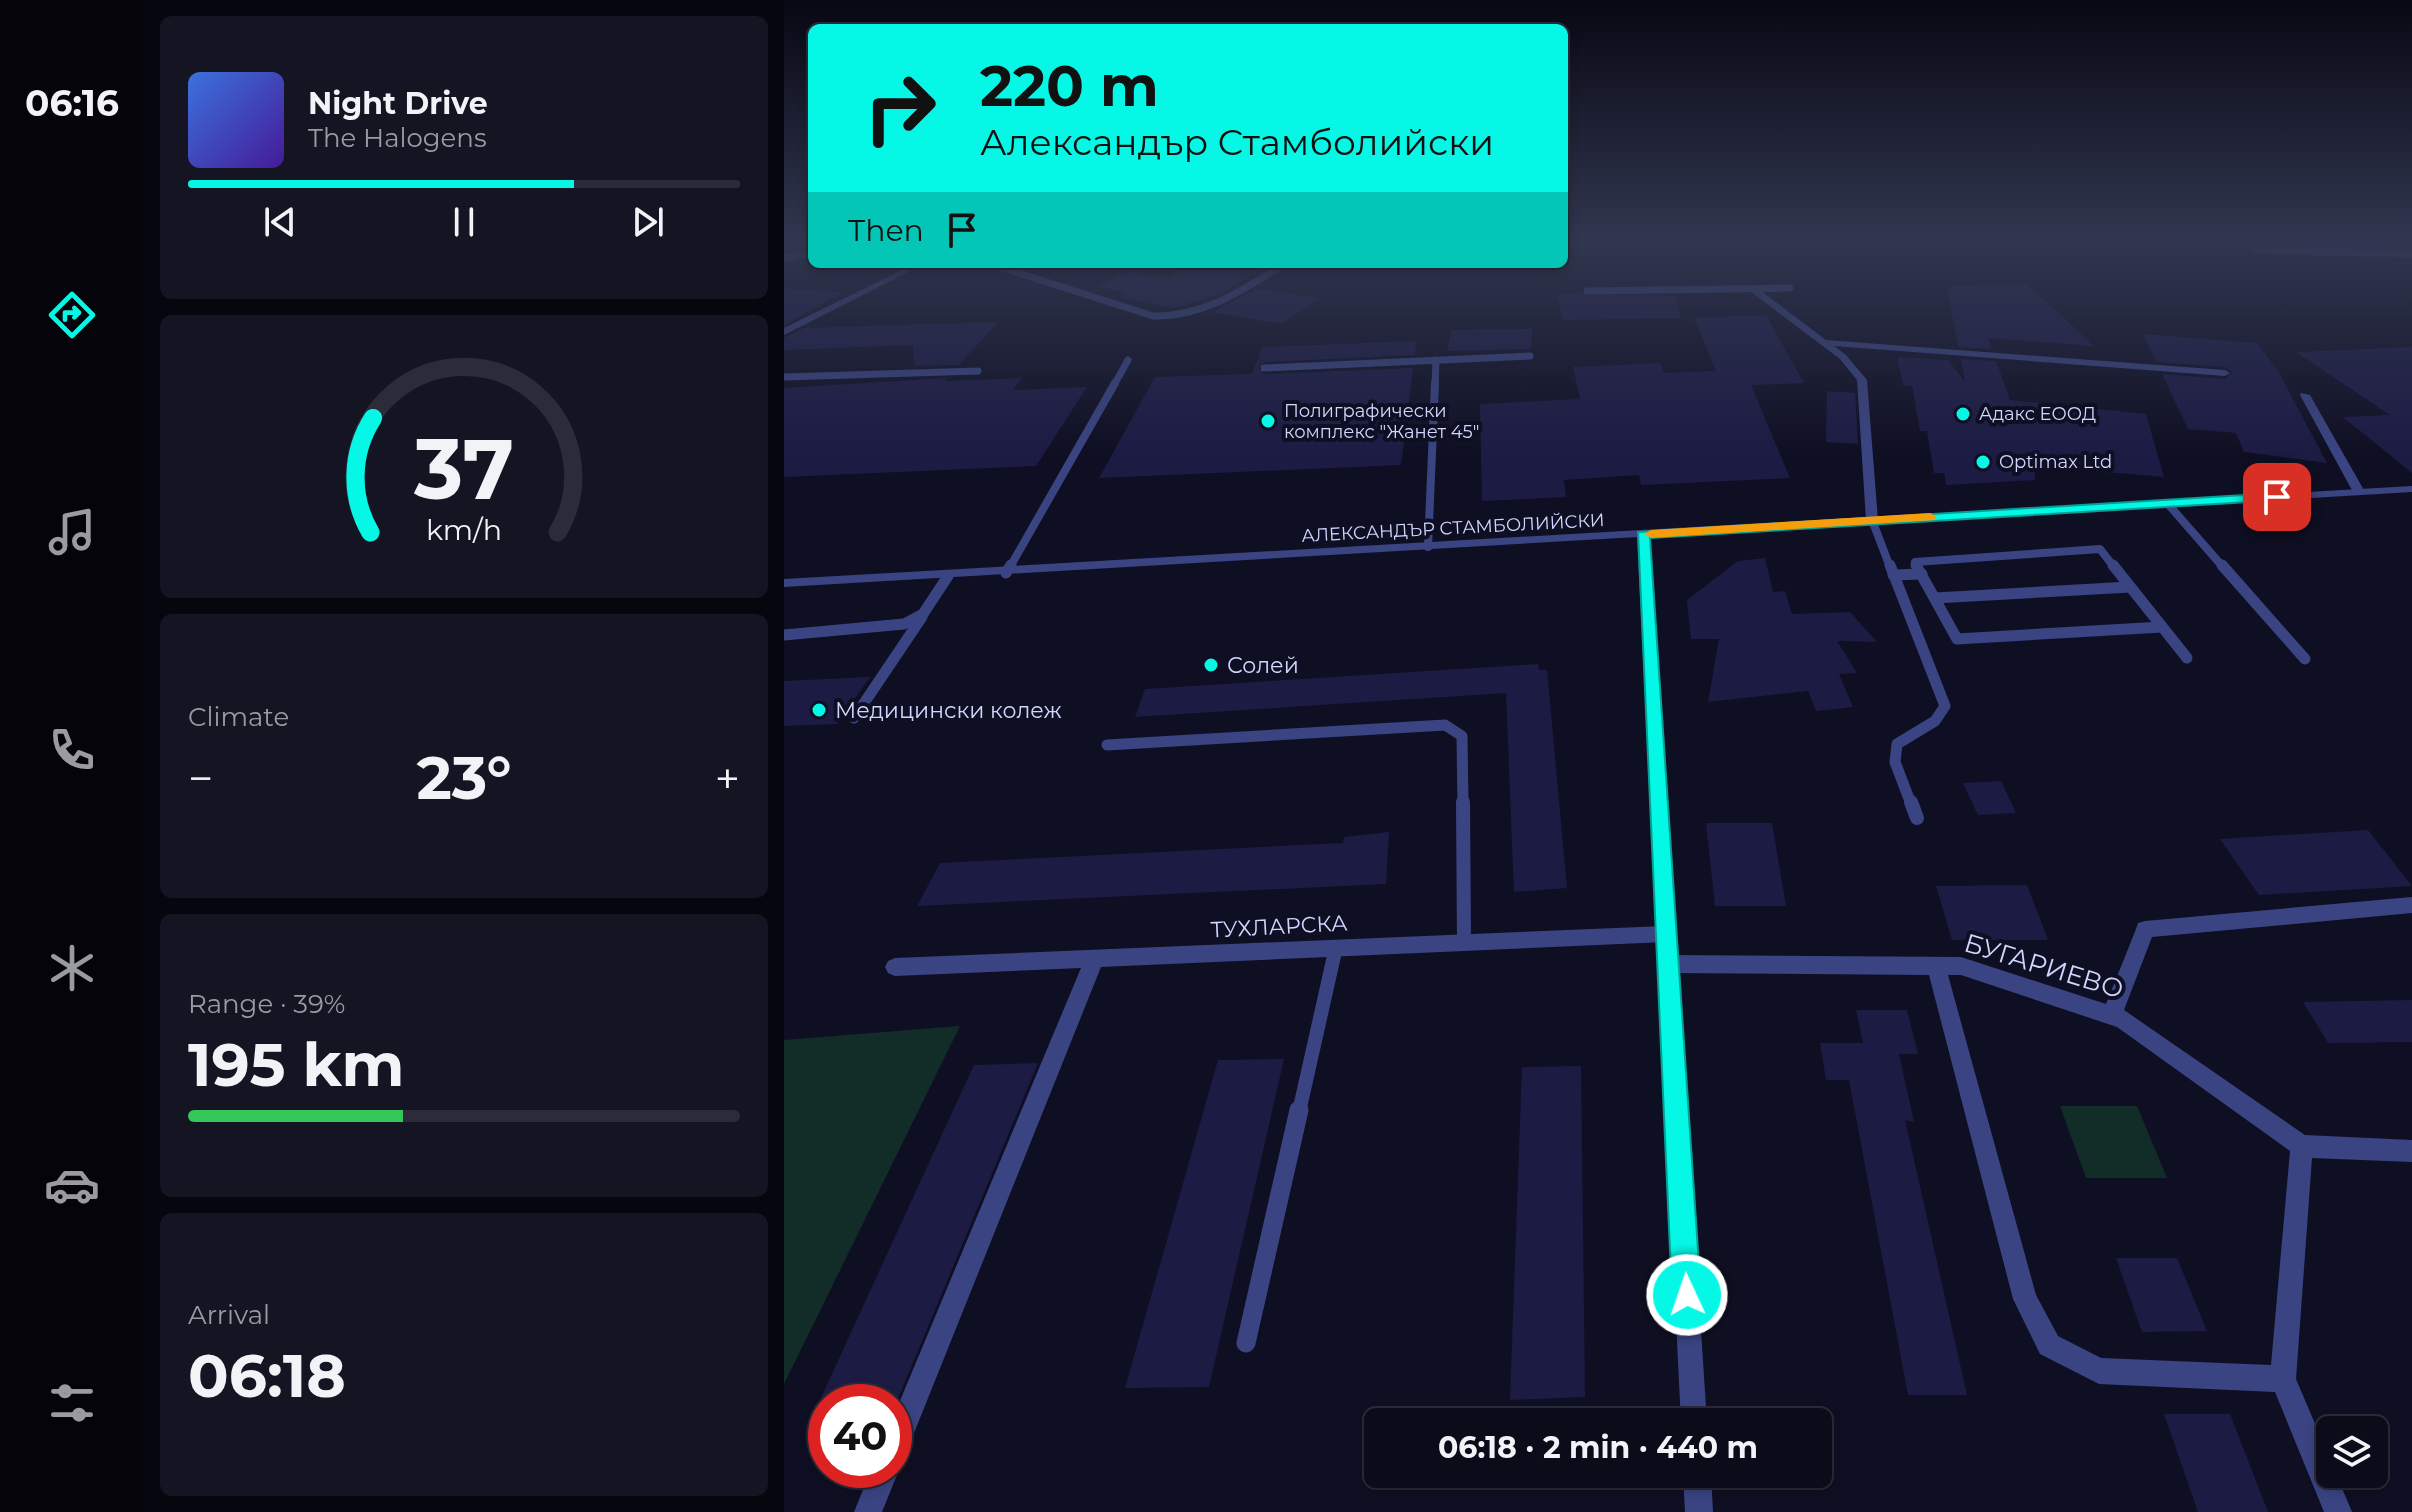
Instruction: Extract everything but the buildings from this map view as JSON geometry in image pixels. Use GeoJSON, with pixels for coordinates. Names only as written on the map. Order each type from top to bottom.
{"type":"FeatureCollection","features":[{"type":"Feature","properties":{"kind":"street"},"geometry":{"type":"LineString","coordinates":[[784,332],[821,314]]}},
{"type":"Feature","properties":{"kind":"street"},"geometry":{"type":"LineString","coordinates":[[1785,314],[1843,357],[1862,380],[1872,520]]}},
{"type":"Feature","properties":{"kind":"street"},"geometry":{"type":"LineString","coordinates":[[1822,342],[2225,373]]}},
{"type":"Feature","properties":{"kind":"street"},"geometry":{"type":"LineString","coordinates":[[2305,395],[2359,492]]}},
{"type":"Feature","properties":{"kind":"street","name":"АЛЕКСАНДЪР СТАМБОЛИЙСКИ"},"geometry":{"type":"LineString","coordinates":[[784,583],[1006,573],[2412,489]]}},
{"type":"Feature","properties":{"kind":"street"},"geometry":{"type":"LineString","coordinates":[[1643,535],[1693,1408]]}},
{"type":"Feature","properties":{"kind":"street"},"geometry":{"type":"LineString","coordinates":[[2112,1014],[2145,929],[2412,905]]}},
{"type":"Feature","properties":{"kind":"street","name":"ТУХЛАРСКА"},"geometry":{"type":"LineString","coordinates":[[895,967],[1665,934]]}},
{"type":"Feature","properties":{"kind":"street"},"geometry":{"type":"LineString","coordinates":[[912,1404],[1094,959]]}},
{"type":"Feature","properties":{"kind":"street","name":"БУГАРИЕВО"},"geometry":{"type":"LineString","coordinates":[[1667,964],[1961,966],[2123,1019],[2302,1146]]}},
{"type":"Feature","properties":{"kind":"street"},"geometry":{"type":"LineString","coordinates":[[1936,965],[2025,1299],[2049,1345],[2099,1371],[2283,1379]]}},
{"type":"Feature","properties":{"kind":"street"},"geometry":{"type":"LineString","coordinates":[[2338,1512],[2283,1379],[2302,1146],[2412,1151]]}},
{"type":"Feature","properties":{"kind":"street"},"geometry":{"type":"LineString","coordinates":[[868,1512],[878,1488]]}},
{"type":"Feature","properties":{"kind":"street"},"geometry":{"type":"LineString","coordinates":[[1698,1488],[1699,1512]]}},
{"type":"Feature","properties":{"kind":"lane"},"geometry":{"type":"LineString","coordinates":[[1145,314],[1173,318],[1192,314]]}},
{"type":"Feature","properties":{"kind":"lane"},"geometry":{"type":"LineString","coordinates":[[1264,368],[1530,356]]}},
{"type":"Feature","properties":{"kind":"lane"},"geometry":{"type":"LineString","coordinates":[[1006,573],[1128,360]]}},
{"type":"Feature","properties":{"kind":"lane"},"geometry":{"type":"LineString","coordinates":[[1428,547],[1436,360]]}},
{"type":"Feature","properties":{"kind":"lane"},"geometry":{"type":"LineString","coordinates":[[784,377],[978,371]]}},
{"type":"Feature","properties":{"kind":"lane"},"geometry":{"type":"LineString","coordinates":[[2168,504],[2305,659]]}},
{"type":"Feature","properties":{"kind":"lane"},"geometry":{"type":"LineString","coordinates":[[1872,520],[1945,706],[1935,721],[1897,744],[1895,762],[1917,818]]}},
{"type":"Feature","properties":{"kind":"lane"},"geometry":{"type":"LineString","coordinates":[[2162,627],[1957,639],[1915,562],[2100,549],[2187,658]]}},
{"type":"Feature","properties":{"kind":"lane"},"geometry":{"type":"LineString","coordinates":[[1893,575],[1922,574]]}},
{"type":"Feature","properties":{"kind":"lane"},"geometry":{"type":"LineString","coordinates":[[854,718],[948,576]]}},
{"type":"Feature","properties":{"kind":"lane"},"geometry":{"type":"LineString","coordinates":[[1935,598],[2130,587]]}},
{"type":"Feature","properties":{"kind":"lane"},"geometry":{"type":"LineString","coordinates":[[784,635],[904,624],[923,614]]}},
{"type":"Feature","properties":{"kind":"lane"},"geometry":{"type":"LineString","coordinates":[[1107,745],[1445,725],[1462,736],[1464,943]]}},
{"type":"Feature","properties":{"kind":"lane"},"geometry":{"type":"LineString","coordinates":[[1246,1343],[1336,947]]}},
{"type":"Feature","properties":{"kind":"green space"},"geometry":{"type":"Polygon","coordinates":[[[960,1026],[784,1384],[784,1040],[960,1026]]]}},
{"type":"Feature","properties":{"kind":"green space"},"geometry":{"type":"Polygon","coordinates":[[[2060,1106],[2137,1106],[2167,1178],[2086,1178],[2060,1106]]]}},
{"type":"Feature","properties":{"kind":"slow traffic"},"geometry":{"type":"LineString","coordinates":[[1651,534],[1930,517]]}},
{"type":"Feature","properties":{"kind":"place","name":"Адакс ЕООД"},"geometry":{"type":"Point","coordinates":[1963,414]}},
{"type":"Feature","properties":{"kind":"place","name":"Полиграфически комплекс \"Жанет 45\""},"geometry":{"type":"Point","coordinates":[1268,421]}},
{"type":"Feature","properties":{"kind":"place","name":"Optimax Ltd"},"geometry":{"type":"Point","coordinates":[1983,462]}},
{"type":"Feature","properties":{"kind":"place","name":"Солей"},"geometry":{"type":"Point","coordinates":[1211,665]}},
{"type":"Feature","properties":{"kind":"place","name":"Медицински колеж"},"geometry":{"type":"Point","coordinates":[819,710]}},
{"type":"Feature","properties":{"kind":"route"},"geometry":{"type":"LineString","coordinates":[[1687,1295],[1643,535],[2277,497]]}}]}
